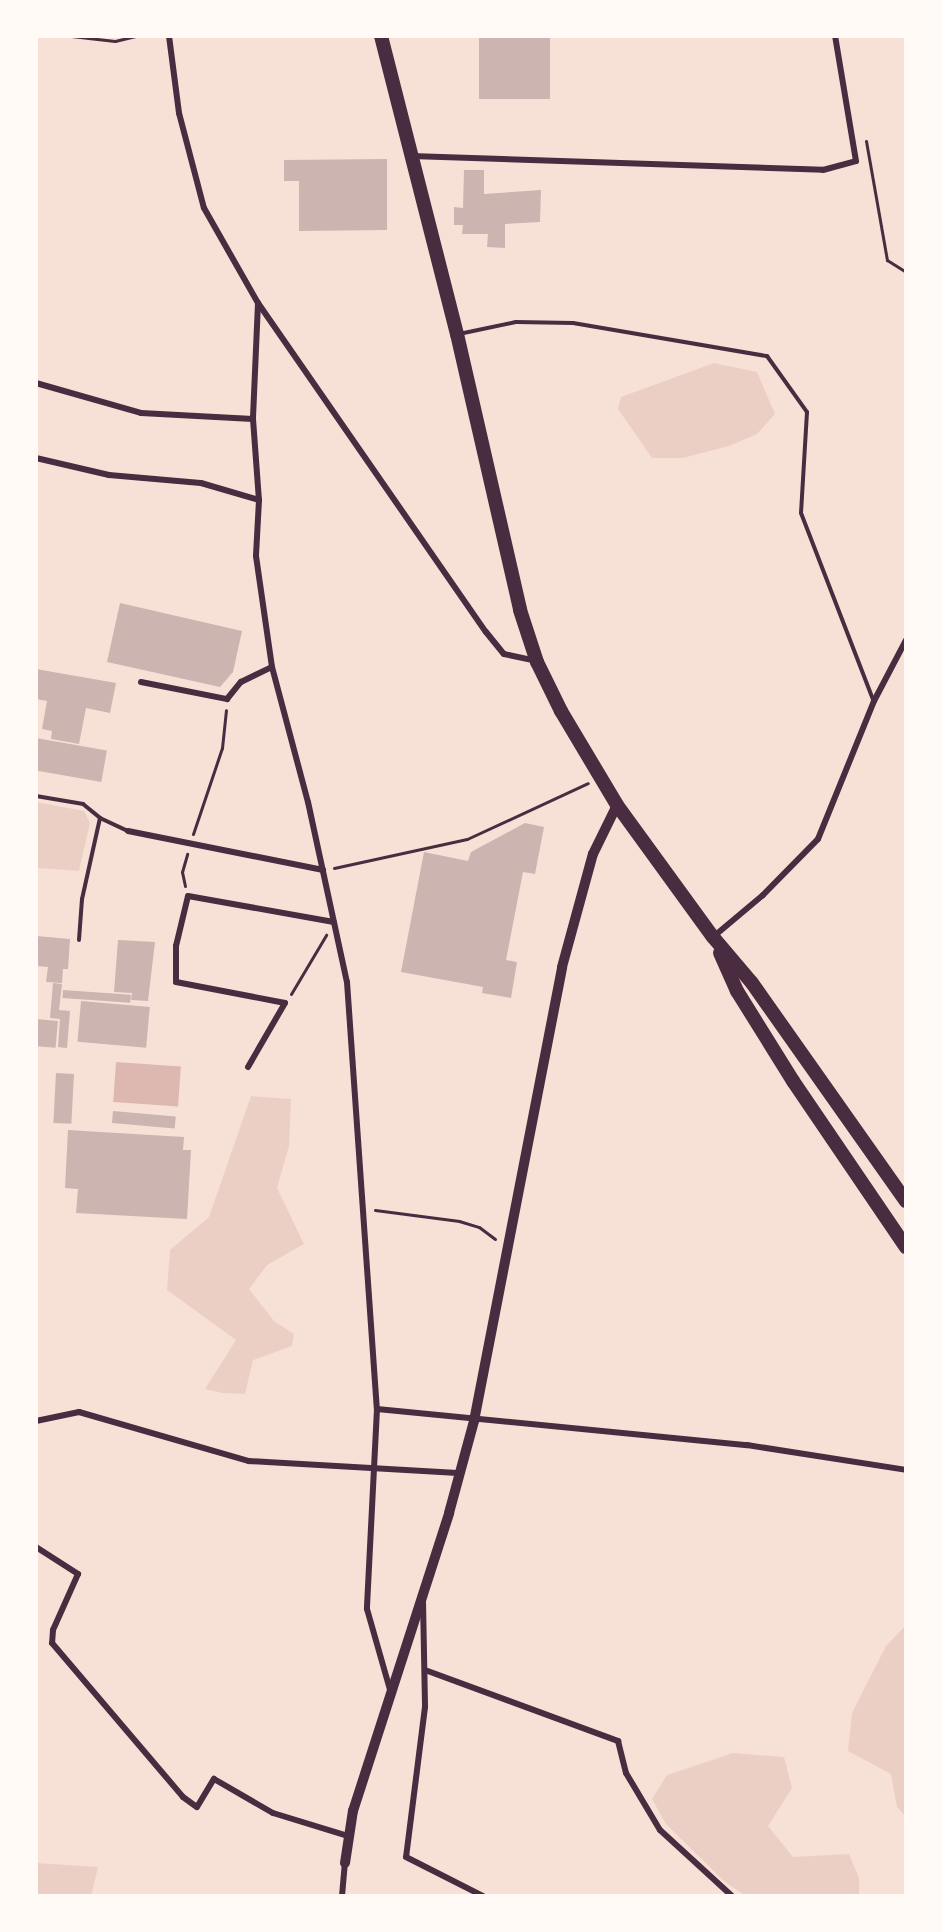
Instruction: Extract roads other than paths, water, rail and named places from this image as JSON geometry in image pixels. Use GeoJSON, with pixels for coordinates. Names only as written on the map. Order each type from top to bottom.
{"type":"FeatureCollection","features":[{"type":"Feature","properties":{"kind":"highway"},"geometry":{"type":"LineString","coordinates":[[381,36],[457,334],[519,610],[537,662],[617,806],[713,937],[752,983],[906,1201]]}},
{"type":"Feature","properties":{"kind":"highway"},"geometry":{"type":"LineString","coordinates":[[713,937],[737,991],[787,1071],[906,1247]]}},
{"type":"Feature","properties":{"kind":"street"},"geometry":{"type":"LineString","coordinates":[[170,36],[181,124],[204,208],[258,303],[486,632],[504,654],[537,662]]}},
{"type":"Feature","properties":{"kind":"street"},"geometry":{"type":"LineString","coordinates":[[410,156],[823,170],[856,161],[835,36]]}},
{"type":"Feature","properties":{"kind":"street"},"geometry":{"type":"LineString","coordinates":[[258,303],[253,419],[259,500],[256,556],[272,668],[323,870],[347,982],[377,1409],[367,1609],[391,1694]]}},
{"type":"Feature","properties":{"kind":"street"},"geometry":{"type":"LineString","coordinates":[[36,383],[141,413],[253,419]]}},
{"type":"Feature","properties":{"kind":"street"},"geometry":{"type":"LineString","coordinates":[[36,458],[109,475],[201,483],[259,500]]}},
{"type":"Feature","properties":{"kind":"street"},"geometry":{"type":"LineString","coordinates":[[713,937],[763,895],[818,839],[874,701],[906,640]]}},
{"type":"Feature","properties":{"kind":"street"},"geometry":{"type":"LineString","coordinates":[[141,682],[227,699],[241,682],[272,668]]}},
{"type":"Feature","properties":{"kind":"street"},"geometry":{"type":"LineString","coordinates":[[342,1896],[353,1811],[423,1595],[474,1421],[510,1250],[562,967],[593,854],[617,806]]}},
{"type":"Feature","properties":{"kind":"street"},"geometry":{"type":"LineString","coordinates":[[128,831],[323,870]]}},
{"type":"Feature","properties":{"kind":"street"},"geometry":{"type":"LineString","coordinates":[[248,1067],[285,1003],[176,982],[176,946],[188,896],[334,922]]}},
{"type":"Feature","properties":{"kind":"street"},"geometry":{"type":"LineString","coordinates":[[377,1409],[474,1421],[747,1445],[906,1470]]}},
{"type":"Feature","properties":{"kind":"street"},"geometry":{"type":"LineString","coordinates":[[36,1421],[79,1412],[249,1461],[458,1473]]}},
{"type":"Feature","properties":{"kind":"street"},"geometry":{"type":"LineString","coordinates":[[36,1547],[78,1574],[53,1630],[52,1643],[183,1797],[197,1807],[214,1779],[273,1813],[348,1836]]}},
{"type":"Feature","properties":{"kind":"street"},"geometry":{"type":"LineString","coordinates":[[423,1595],[425,1707],[406,1857],[483,1896]]}},
{"type":"Feature","properties":{"kind":"street"},"geometry":{"type":"LineString","coordinates":[[425,1670],[618,1741],[626,1773],[660,1830],[732,1896]]}},
{"type":"Feature","properties":{"kind":"lane"},"geometry":{"type":"LineString","coordinates":[[457,334],[516,322],[573,322],[767,356],[807,412],[801,513],[874,701]]}},
{"type":"Feature","properties":{"kind":"lane"},"geometry":{"type":"LineString","coordinates":[[36,796],[84,804],[100,818],[128,831]]}},
{"type":"Feature","properties":{"kind":"lane"},"geometry":{"type":"LineString","coordinates":[[79,940],[82,899],[100,818]]}}]}
